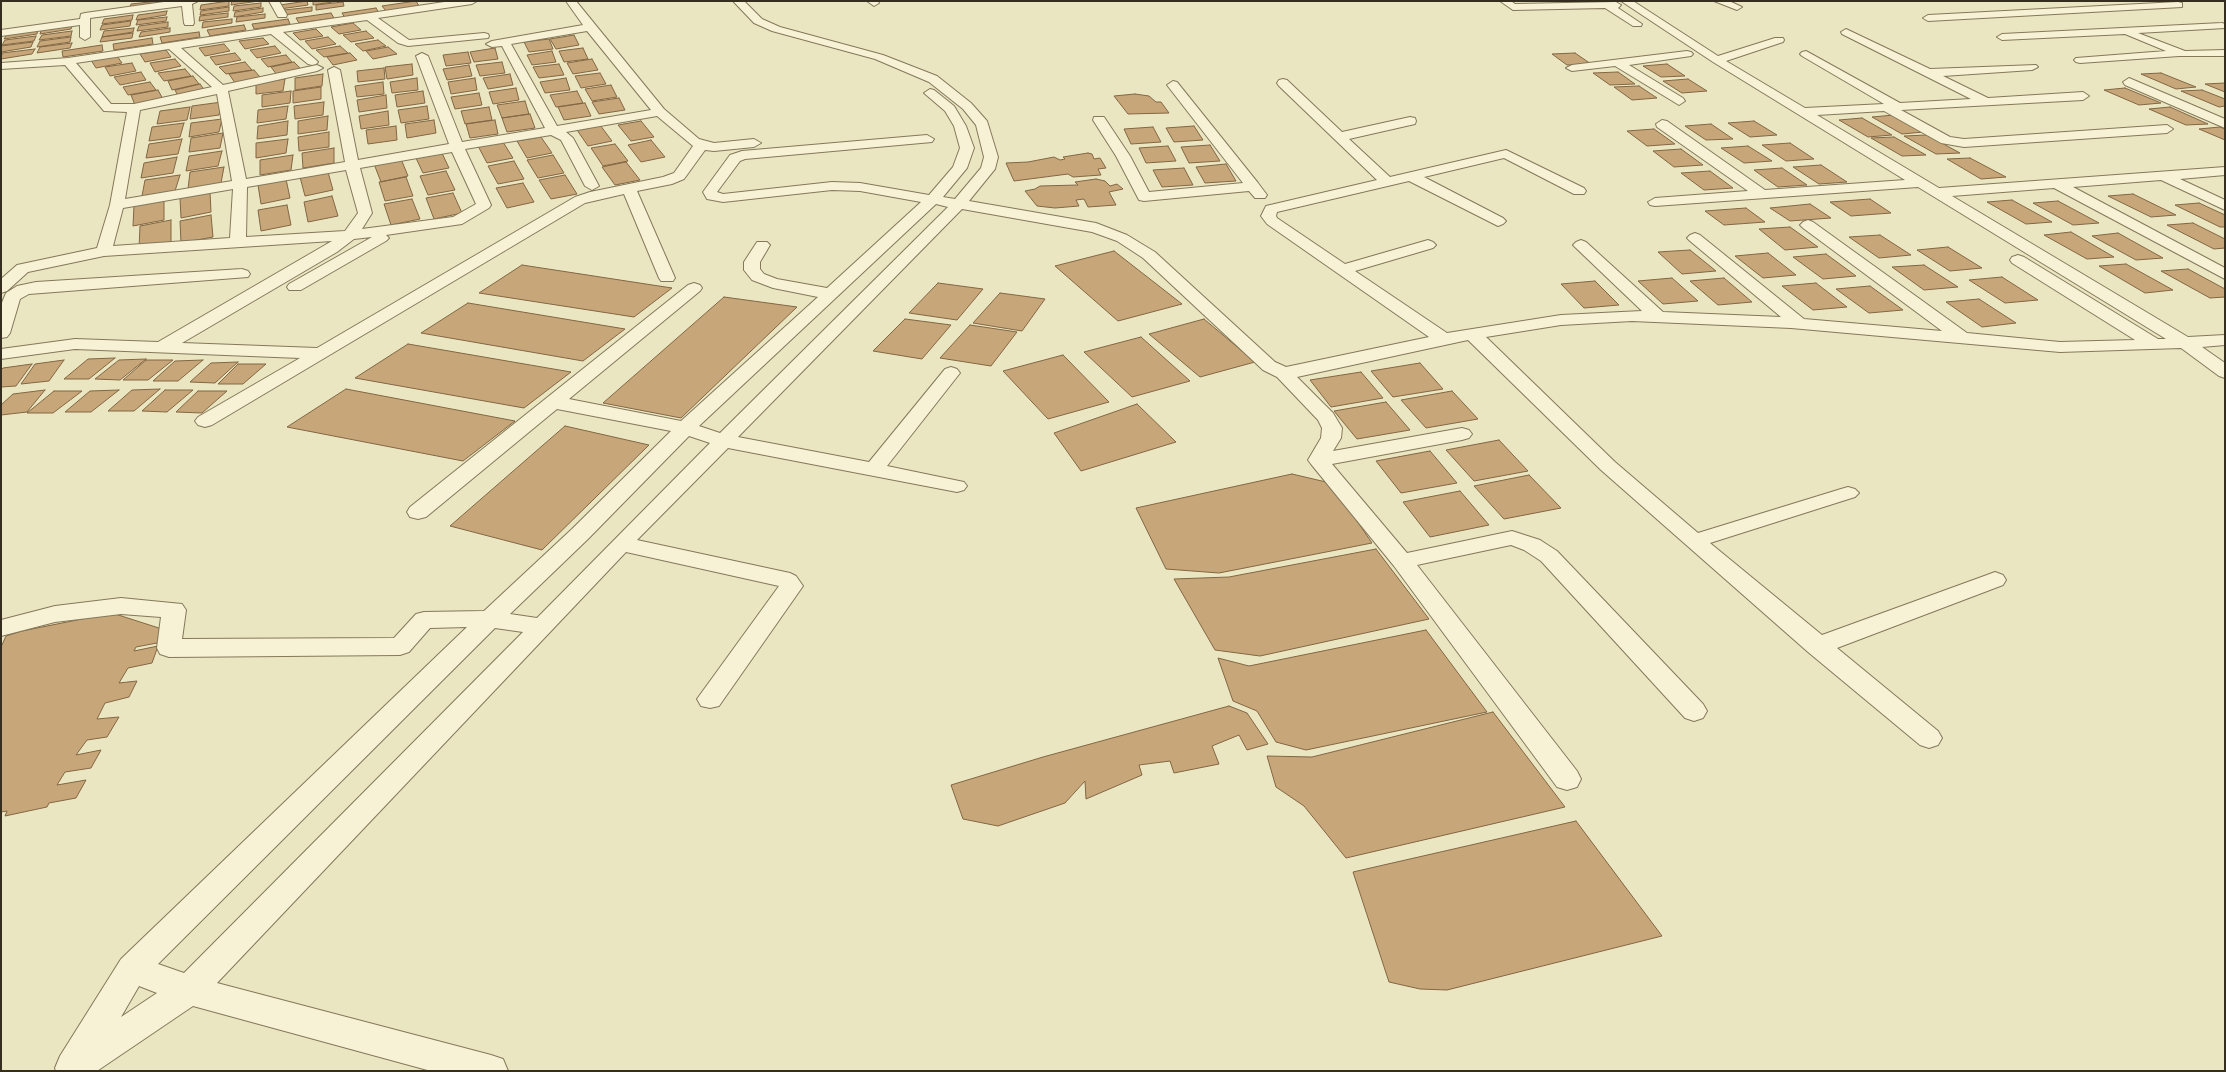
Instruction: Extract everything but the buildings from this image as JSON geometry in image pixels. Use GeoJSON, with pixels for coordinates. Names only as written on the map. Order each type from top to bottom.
{"type":"FeatureCollection","features":[{"type":"Feature","properties":{"kind":"street"},"geometry":{"type":"LineString","coordinates":[[84,37],[85,16],[118,6],[190,1],[189,23]]}},
{"type":"Feature","properties":{"kind":"street"},"geometry":{"type":"LineString","coordinates":[[274,1],[282,15]]}},
{"type":"Feature","properties":{"kind":"street"},"geometry":{"type":"LineString","coordinates":[[1,66],[68,61],[472,1]]}},
{"type":"Feature","properties":{"kind":"street"},"geometry":{"type":"LineString","coordinates":[[70,1070],[132,969],[490,619],[580,534],[685,428],[933,199],[960,168],[967,148],[942,130],[714,147],[701,145],[694,142],[660,112],[590,27],[571,1]]}},
{"type":"Feature","properties":{"kind":"street"},"geometry":{"type":"LineString","coordinates":[[722,1],[726,10],[738,20],[770,35],[885,71],[907,80],[930,93],[950,109],[942,130]]}},
{"type":"Feature","properties":{"kind":"street"},"geometry":{"type":"LineString","coordinates":[[70,1070],[189,990],[621,544],[725,441],[958,204],[988,169],[991,157],[982,124],[967,106],[933,79],[879,57],[776,29],[758,21],[738,1]]}},
{"type":"Feature","properties":{"kind":"street"},"geometry":{"type":"LineString","coordinates":[[1505,1],[1513,7],[1629,3],[1717,60],[1802,112],[1917,189]]}},
{"type":"Feature","properties":{"kind":"street"},"geometry":{"type":"LineString","coordinates":[[1719,1],[1737,7]]}},
{"type":"Feature","properties":{"kind":"street"},"geometry":{"type":"LineString","coordinates":[[2040,1],[2184,54]]}},
{"type":"Feature","properties":{"kind":"street"},"geometry":{"type":"LineString","coordinates":[[1604,3],[1896,184]]}},
{"type":"Feature","properties":{"kind":"street"},"geometry":{"type":"LineString","coordinates":[[1982,4],[2010,14]]}},
{"type":"Feature","properties":{"kind":"street"},"geometry":{"type":"LineString","coordinates":[[1928,18],[2178,6]]}},
{"type":"Feature","properties":{"kind":"street"},"geometry":{"type":"LineString","coordinates":[[369,16],[402,41],[408,43],[483,41],[590,27]]}},
{"type":"Feature","properties":{"kind":"street"},"geometry":{"type":"LineString","coordinates":[[1,33],[85,21]]}},
{"type":"Feature","properties":{"kind":"street"},"geometry":{"type":"LineString","coordinates":[[2002,37],[2222,26]]}},
{"type":"Feature","properties":{"kind":"street"},"geometry":{"type":"LineString","coordinates":[[68,61],[108,108],[134,108],[222,90],[314,65],[273,30]]}},
{"type":"Feature","properties":{"kind":"street"},"geometry":{"type":"LineString","coordinates":[[1846,32],[1985,102]]}},
{"type":"Feature","properties":{"kind":"street"},"geometry":{"type":"LineString","coordinates":[[1717,60],[1779,40]]}},
{"type":"Feature","properties":{"kind":"street"},"geometry":{"type":"LineString","coordinates":[[170,45],[222,90],[240,184],[238,243]]}},
{"type":"Feature","properties":{"kind":"street"},"geometry":{"type":"LineString","coordinates":[[507,46],[554,130],[566,138],[592,186]]}},
{"type":"Feature","properties":{"kind":"street"},"geometry":{"type":"LineString","coordinates":[[2080,60],[2225,53]]}},
{"type":"Feature","properties":{"kind":"street"},"geometry":{"type":"LineString","coordinates":[[1572,68],[1687,54]]}},
{"type":"Feature","properties":{"kind":"street"},"geometry":{"type":"LineString","coordinates":[[1806,54],[1946,140],[1964,143],[2167,129]]}},
{"type":"Feature","properties":{"kind":"street"},"geometry":{"type":"LineString","coordinates":[[2197,54],[2225,65]]}},
{"type":"Feature","properties":{"kind":"street"},"geometry":{"type":"LineString","coordinates":[[1,288],[23,268],[104,251],[350,235],[457,222],[484,205],[457,147],[422,56]]}},
{"type":"Feature","properties":{"kind":"street"},"geometry":{"type":"LineString","coordinates":[[1618,63],[1679,101]]}},
{"type":"Feature","properties":{"kind":"street"},"geometry":{"type":"LineString","coordinates":[[1927,73],[2032,67]]}},
{"type":"Feature","properties":{"kind":"street"},"geometry":{"type":"LineString","coordinates":[[162,347],[331,249],[350,235],[365,213],[352,165],[334,70]]}},
{"type":"Feature","properties":{"kind":"street"},"geometry":{"type":"LineString","coordinates":[[2129,82],[2225,124]]}},
{"type":"Feature","properties":{"kind":"street"},"geometry":{"type":"LineString","coordinates":[[1283,83],[1386,181]]}},
{"type":"Feature","properties":{"kind":"street"},"geometry":{"type":"LineString","coordinates":[[1173,85],[1271,209]]}},
{"type":"Feature","properties":{"kind":"street"},"geometry":{"type":"LineString","coordinates":[[1782,113],[2083,96]]}},
{"type":"Feature","properties":{"kind":"street"},"geometry":{"type":"LineString","coordinates":[[104,251],[117,205],[134,108]]}},
{"type":"Feature","properties":{"kind":"street"},"geometry":{"type":"LineString","coordinates":[[117,205],[660,112]]}},
{"type":"Feature","properties":{"kind":"street"},"geometry":{"type":"LineString","coordinates":[[1100,120],[1123,156],[1144,197],[1253,186]]}},
{"type":"Feature","properties":{"kind":"street"},"geometry":{"type":"LineString","coordinates":[[1339,137],[1410,121]]}},
{"type":"Feature","properties":{"kind":"street"},"geometry":{"type":"LineString","coordinates":[[982,124],[742,155],[735,158],[710,192],[712,196],[723,198],[846,186],[933,199],[1096,228],[1122,238],[1149,255],[1269,366],[1283,372],[1326,417],[1332,428],[1331,438],[1318,460]]}},
{"type":"Feature","properties":{"kind":"street"},"geometry":{"type":"LineString","coordinates":[[1662,124],[1762,194]]}},
{"type":"Feature","properties":{"kind":"street"},"geometry":{"type":"LineString","coordinates":[[205,421],[580,200],[667,181],[679,176],[701,145]]}},
{"type":"Feature","properties":{"kind":"street"},"geometry":{"type":"LineString","coordinates":[[1271,209],[1506,154],[1579,191]]}},
{"type":"Feature","properties":{"kind":"street"},"geometry":{"type":"LineString","coordinates":[[1655,202],[1896,184],[1938,193],[2225,171]]}},
{"type":"Feature","properties":{"kind":"street"},"geometry":{"type":"LineString","coordinates":[[1410,176],[1498,221]]}},
{"type":"Feature","properties":{"kind":"street"},"geometry":{"type":"LineString","coordinates":[[2163,176],[2225,206]]}},
{"type":"Feature","properties":{"kind":"street"},"geometry":{"type":"LineString","coordinates":[[2057,184],[2225,274]]}},
{"type":"Feature","properties":{"kind":"street"},"geometry":{"type":"LineString","coordinates":[[629,189],[667,278]]}},
{"type":"Feature","properties":{"kind":"street"},"geometry":{"type":"LineString","coordinates":[[1938,193],[2184,343],[2225,372]]}},
{"type":"Feature","properties":{"kind":"street"},"geometry":{"type":"LineString","coordinates":[[1271,209],[1268,216],[1272,221],[1444,339]]}},
{"type":"Feature","properties":{"kind":"street"},"geometry":{"type":"LineString","coordinates":[[1808,225],[1962,338]]}},
{"type":"Feature","properties":{"kind":"street"},"geometry":{"type":"LineString","coordinates":[[188,348],[381,238]]}},
{"type":"Feature","properties":{"kind":"street"},"geometry":{"type":"LineString","coordinates":[[1695,238],[1798,323]]}},
{"type":"Feature","properties":{"kind":"street"},"geometry":{"type":"LineString","coordinates":[[762,245],[752,262],[752,270],[758,276],[773,283],[830,294]]}},
{"type":"Feature","properties":{"kind":"street"},"geometry":{"type":"LineString","coordinates":[[1343,269],[1428,245]]}},
{"type":"Feature","properties":{"kind":"street"},"geometry":{"type":"LineString","coordinates":[[1581,245],[1658,317]]}},
{"type":"Feature","properties":{"kind":"street"},"geometry":{"type":"LineString","coordinates":[[2008,253],[2155,345]]}},
{"type":"Feature","properties":{"kind":"street"},"geometry":{"type":"LineString","coordinates":[[1,332],[12,297],[23,290],[36,287],[242,274]]}},
{"type":"Feature","properties":{"kind":"street"},"geometry":{"type":"LineString","coordinates":[[418,512],[694,288]]}},
{"type":"Feature","properties":{"kind":"street"},"geometry":{"type":"LineString","coordinates":[[1283,372],[1296,372],[1444,339],[1561,320],[1632,316],[1798,323],[2060,347],[2155,345],[2225,340]]}},
{"type":"Feature","properties":{"kind":"street"},"geometry":{"type":"LineString","coordinates":[[1473,335],[1608,466],[1694,542],[1929,738]]}},
{"type":"Feature","properties":{"kind":"street"},"geometry":{"type":"LineString","coordinates":[[1,354],[75,344],[319,353]]}},
{"type":"Feature","properties":{"kind":"street"},"geometry":{"type":"LineString","coordinates":[[874,470],[952,373]]}},
{"type":"Feature","properties":{"kind":"street"},"geometry":{"type":"LineString","coordinates":[[553,402],[685,428],[725,441],[957,486]]}},
{"type":"Feature","properties":{"kind":"street"},"geometry":{"type":"LineString","coordinates":[[1318,460],[1462,434]]}},
{"type":"Feature","properties":{"kind":"street"},"geometry":{"type":"LineString","coordinates":[[1318,460],[1402,561],[1567,779]]}},
{"type":"Feature","properties":{"kind":"street"},"geometry":{"type":"LineString","coordinates":[[1694,542],[1848,494]]}},
{"type":"Feature","properties":{"kind":"street"},"geometry":{"type":"LineString","coordinates":[[1402,561],[1512,538],[1532,545],[1549,556],[1694,711]]}},
{"type":"Feature","properties":{"kind":"street"},"geometry":{"type":"LineString","coordinates":[[621,544],[782,578],[788,581],[791,586],[710,699]]}},
{"type":"Feature","properties":{"kind":"street"},"geometry":{"type":"LineString","coordinates":[[1817,646],[1995,580]]}},
{"type":"Feature","properties":{"kind":"street"},"geometry":{"type":"LineString","coordinates":[[1,628],[55,614],[121,606],[174,610],[170,648],[400,646],[424,620],[490,619],[542,627]]}},
{"type":"Feature","properties":{"kind":"street"},"geometry":{"type":"LineString","coordinates":[[132,969],[189,990],[491,1071]]}}]}
